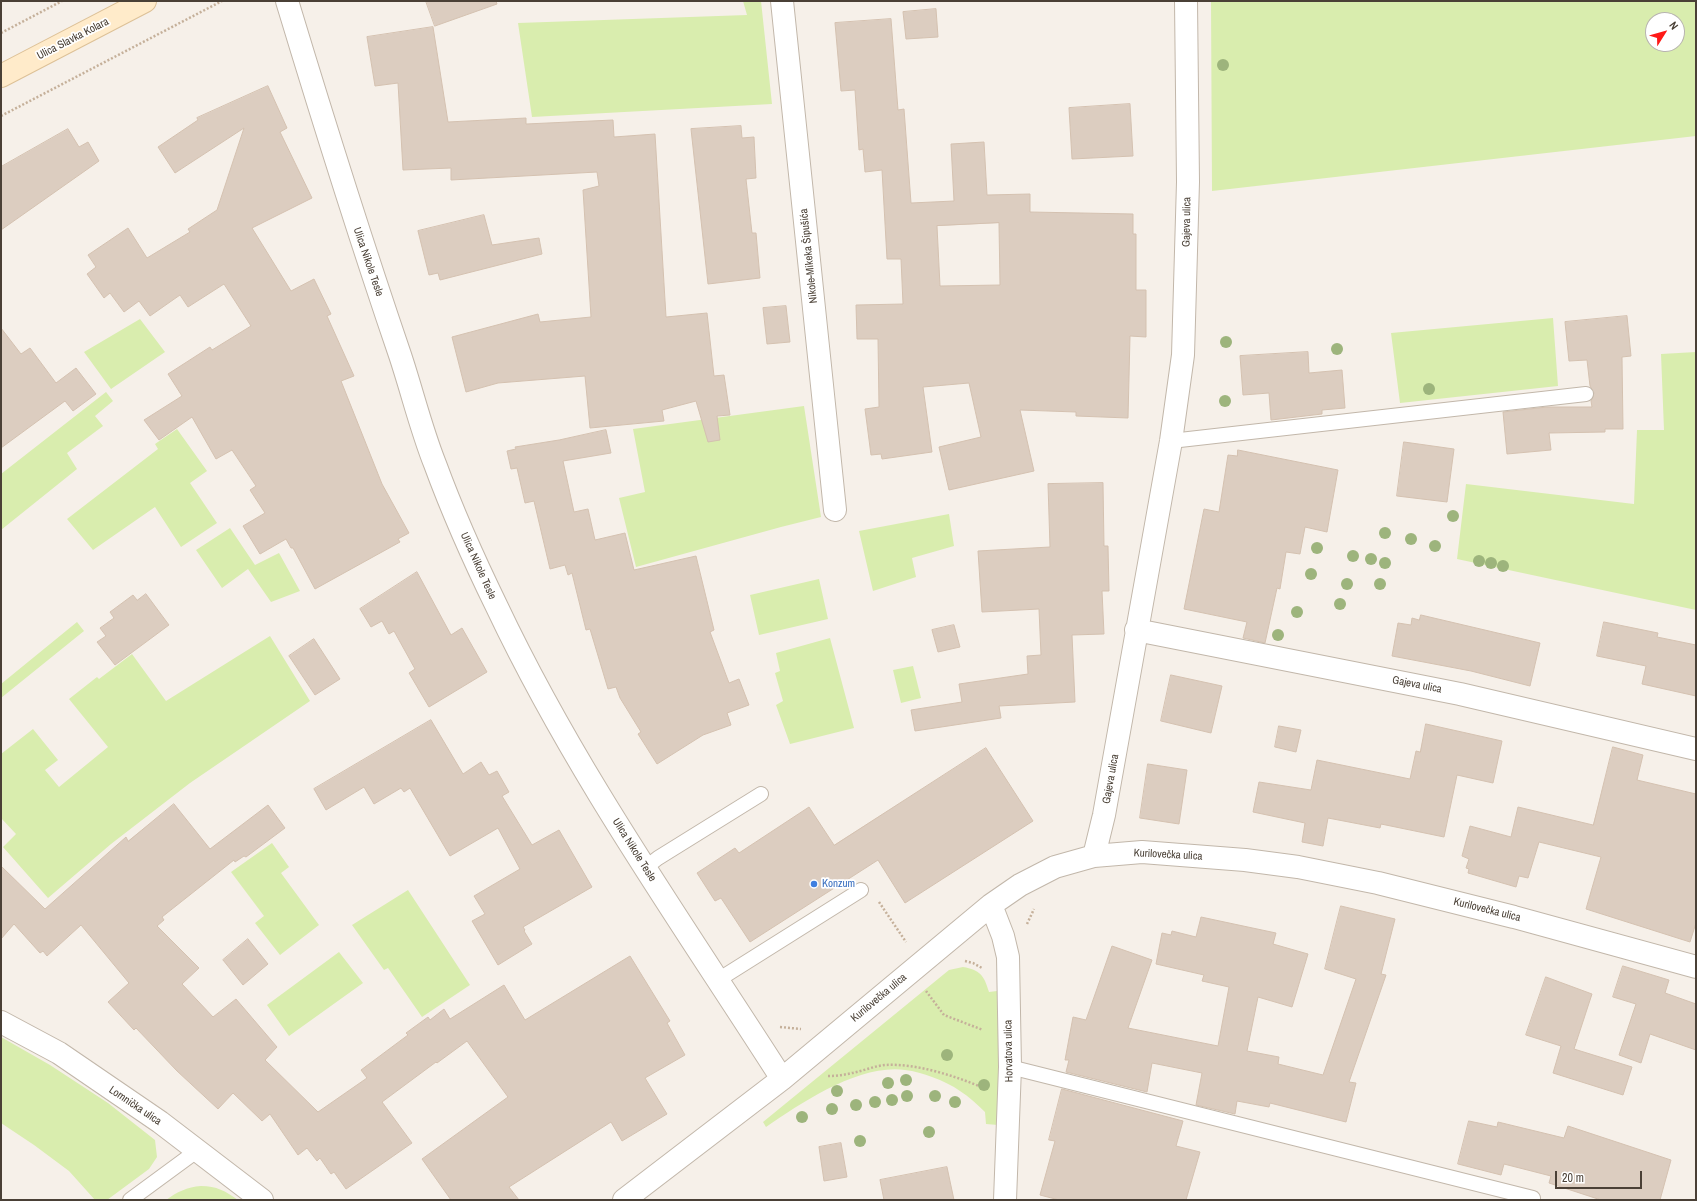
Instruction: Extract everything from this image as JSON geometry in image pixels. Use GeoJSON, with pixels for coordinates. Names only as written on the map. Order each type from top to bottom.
{"type":"FeatureCollection","features":[{"type":"Feature","properties":{"kind":"main road","name":"Ulica Slavka Kolara"},"geometry":{"type":"LineString","coordinates":[[1,76],[145,1]]}},
{"type":"Feature","properties":{"kind":"street","name":"Ulica Nikole Tesle"},"geometry":{"type":"LineString","coordinates":[[288,1],[355,222],[411,386],[434,462],[466,540],[498,610],[557,723],[602,800],[782,1079]]}},
{"type":"Feature","properties":{"kind":"street","name":"Nikole-Mikeka Šipušića"},"geometry":{"type":"LineString","coordinates":[[782,1],[835,510]]}},
{"type":"Feature","properties":{"kind":"street","name":"Gajeva ulica"},"geometry":{"type":"LineString","coordinates":[[1094,856],[1104,815],[1171,441],[1183,355],[1188,182],[1186,1]]}},
{"type":"Feature","properties":{"kind":"street","name":"Gajeva ulica"},"geometry":{"type":"LineString","coordinates":[[1136,630],[1460,694],[1696,749]]}},
{"type":"Feature","properties":{"kind":"street","name":"Kurilovečka ulica"},"geometry":{"type":"LineString","coordinates":[[624,1200],[782,1079],[991,905],[1020,885],[1054,867],[1094,856],[1142,852],[1245,860],[1298,867],[1378,883],[1514,916],[1696,968]]}},
{"type":"Feature","properties":{"kind":"street","name":"Horvatova ulica"},"geometry":{"type":"LineString","coordinates":[[991,905],[1003,936],[1008,957],[1010,1067],[1005,1200]]}},
{"type":"Feature","properties":{"kind":"street","name":"Lomnička ulica"},"geometry":{"type":"LineString","coordinates":[[1,1022],[59,1053],[160,1122],[262,1200]]}},
{"type":"Feature","properties":{"kind":"lane"},"geometry":{"type":"LineString","coordinates":[[1171,441],[1586,394]]}},
{"type":"Feature","properties":{"kind":"lane"},"geometry":{"type":"LineString","coordinates":[[645,868],[658,858],[761,794]]}},
{"type":"Feature","properties":{"kind":"lane"},"geometry":{"type":"LineString","coordinates":[[718,980],[861,890]]}},
{"type":"Feature","properties":{"kind":"lane"},"geometry":{"type":"LineString","coordinates":[[1010,1067],[1533,1198]]}},
{"type":"Feature","properties":{"kind":"lane"},"geometry":{"type":"LineString","coordinates":[[130,1200],[198,1150]]}},
{"type":"Feature","properties":{"kind":"path"},"geometry":{"type":"LineString","coordinates":[[1,33],[62,1]]}},
{"type":"Feature","properties":{"kind":"path"},"geometry":{"type":"LineString","coordinates":[[1,116],[222,1]]}},
{"type":"Feature","properties":{"kind":"path"},"geometry":{"type":"LineString","coordinates":[[861,890],[876,898],[907,944]]}},
{"type":"Feature","properties":{"kind":"path"},"geometry":{"type":"LineString","coordinates":[[1026,925],[1036,904]]}},
{"type":"Feature","properties":{"kind":"path"},"geometry":{"type":"LineString","coordinates":[[922,986],[944,1015],[1010,1040]]}},
{"type":"Feature","properties":{"kind":"path"},"geometry":{"type":"LineString","coordinates":[[769,1057],[806,1029],[782,1028],[777,1026]]}},
{"type":"Feature","properties":{"kind":"path"},"geometry":{"type":"LineString","coordinates":[[821,1076],[852,1073],[883,1065],[912,1066],[963,1080],[984,1088],[1009,1106]]}},
{"type":"Feature","properties":{"kind":"green space"},"geometry":{"type":"Polygon","coordinates":[[[743,1],[761,1],[772,104],[532,117],[518,23],[747,15],[743,1]]]}},
{"type":"Feature","properties":{"kind":"green space"},"geometry":{"type":"Polygon","coordinates":[[[1211,1],[1696,1],[1696,136],[1212,191],[1211,1]]]}},
{"type":"Feature","properties":{"kind":"green space"},"geometry":{"type":"Polygon","coordinates":[[[1553,318],[1558,386],[1400,403],[1391,333],[1553,318]]]}},
{"type":"Feature","properties":{"kind":"green space"},"geometry":{"type":"Polygon","coordinates":[[[140,319],[165,352],[111,389],[84,352],[140,319]]]}},
{"type":"Feature","properties":{"kind":"green space"},"geometry":{"type":"Polygon","coordinates":[[[1696,352],[1696,610],[1457,559],[1466,484],[1634,504],[1637,430],[1664,430],[1661,354],[1696,352]]]}},
{"type":"Feature","properties":{"kind":"green space"},"geometry":{"type":"Polygon","coordinates":[[[106,392],[113,401],[95,416],[103,426],[67,453],[77,469],[1,530],[1,474],[106,392]]]}},
{"type":"Feature","properties":{"kind":"green space"},"geometry":{"type":"Polygon","coordinates":[[[804,406],[821,517],[636,567],[619,498],[645,492],[633,429],[804,406]]]}},
{"type":"Feature","properties":{"kind":"green space"},"geometry":{"type":"Polygon","coordinates":[[[177,429],[207,471],[190,483],[217,523],[181,547],[155,507],[93,550],[67,519],[158,449],[155,444],[177,429]]]}},
{"type":"Feature","properties":{"kind":"green space"},"geometry":{"type":"Polygon","coordinates":[[[949,514],[954,546],[912,558],[916,577],[873,591],[859,531],[949,514]]]}},
{"type":"Feature","properties":{"kind":"green space"},"geometry":{"type":"Polygon","coordinates":[[[230,528],[255,565],[279,553],[300,591],[271,602],[248,569],[222,588],[196,550],[230,528]]]}},
{"type":"Feature","properties":{"kind":"green space"},"geometry":{"type":"Polygon","coordinates":[[[819,579],[828,619],[759,635],[750,595],[819,579]]]}},
{"type":"Feature","properties":{"kind":"green space"},"geometry":{"type":"Polygon","coordinates":[[[77,622],[84,631],[1,698],[1,684],[77,622]]]}},
{"type":"Feature","properties":{"kind":"green space"},"geometry":{"type":"Polygon","coordinates":[[[270,636],[310,701],[190,783],[111,844],[48,898],[3,847],[16,834],[1,818],[1,754],[33,729],[58,760],[45,770],[59,787],[108,747],[69,699],[97,677],[99,679],[132,654],[166,701],[270,636]]]}},
{"type":"Feature","properties":{"kind":"green space"},"geometry":{"type":"Polygon","coordinates":[[[830,638],[854,728],[790,744],[776,705],[783,701],[775,673],[780,671],[776,653],[830,638]]]}},
{"type":"Feature","properties":{"kind":"green space"},"geometry":{"type":"Polygon","coordinates":[[[913,666],[921,698],[901,703],[893,670],[913,666]]]}},
{"type":"Feature","properties":{"kind":"green space"},"geometry":{"type":"Polygon","coordinates":[[[272,843],[289,867],[281,873],[319,925],[280,955],[255,923],[264,916],[231,872],[272,843]]]}},
{"type":"Feature","properties":{"kind":"green space"},"geometry":{"type":"Polygon","coordinates":[[[408,890],[470,985],[422,1017],[388,968],[384,970],[352,925],[408,890]]]}},
{"type":"Feature","properties":{"kind":"green space"},"geometry":{"type":"Polygon","coordinates":[[[339,952],[363,983],[289,1036],[267,1005],[339,952]]]}},
{"type":"Feature","properties":{"kind":"green space"},"geometry":{"type":"Polygon","coordinates":[[[963,967],[974,970],[980,974],[985,981],[989,992],[997,991],[1000,1021],[998,1125],[986,1124],[985,1112],[973,1100],[947,1083],[915,1072],[905,1070],[887,1070],[869,1073],[832,1087],[814,1096],[766,1127],[763,1122],[949,970],[963,967]]]}},
{"type":"Feature","properties":{"kind":"green space"},"geometry":{"type":"Polygon","coordinates":[[[1,1037],[50,1065],[108,1103],[155,1140],[157,1157],[149,1169],[107,1200],[95,1200],[69,1171],[1,1123],[1,1037]]]}},
{"type":"Feature","properties":{"kind":"green space"},"geometry":{"type":"Polygon","coordinates":[[[201,1186],[221,1190],[238,1200],[166,1200],[182,1190],[201,1186]]]}},
{"type":"Feature","properties":{"kind":"building"},"geometry":{"type":"Polygon","coordinates":[[[426,1],[496,1],[497,4],[435,26],[426,1]]]}},
{"type":"Feature","properties":{"kind":"building"},"geometry":{"type":"Polygon","coordinates":[[[936,9],[938,37],[906,39],[903,12],[936,9]]]}},
{"type":"Feature","properties":{"kind":"building"},"geometry":{"type":"Polygon","coordinates":[[[891,19],[898,110],[904,109],[911,203],[954,201],[951,144],[984,142],[987,195],[1030,194],[1030,212],[1133,214],[1133,234],[1136,234],[1136,290],[1146,290],[1146,337],[1130,336],[1128,418],[1076,416],[1076,412],[1020,410],[1034,471],[949,490],[939,447],[981,437],[969,383],[923,387],[932,452],[882,459],[881,454],[871,455],[865,409],[879,407],[878,339],[857,339],[856,305],[903,304],[901,259],[887,259],[882,170],[865,172],[863,149],[859,150],[855,90],[841,91],[835,23],[891,19]],[[999,223],[937,226],[940,286],[1000,285],[999,223]]]}},
{"type":"Feature","properties":{"kind":"building"},"geometry":{"type":"Polygon","coordinates":[[[433,27],[448,122],[526,118],[526,124],[613,120],[614,137],[655,134],[666,317],[707,313],[714,376],[724,375],[730,415],[717,416],[720,440],[708,442],[696,401],[662,410],[664,421],[590,428],[585,376],[498,383],[466,392],[452,337],[538,314],[540,322],[591,317],[583,190],[599,186],[597,172],[451,180],[451,168],[403,170],[398,83],[375,86],[367,37],[433,27]]]}},
{"type":"Feature","properties":{"kind":"building"},"geometry":{"type":"Polygon","coordinates":[[[268,86],[287,128],[280,132],[312,198],[252,228],[291,291],[314,279],[331,314],[327,316],[354,376],[341,381],[382,484],[409,533],[398,539],[400,542],[315,589],[293,548],[291,548],[286,539],[260,554],[243,526],[265,513],[250,490],[256,486],[232,450],[216,459],[192,417],[159,440],[144,420],[182,396],[168,374],[210,347],[212,350],[251,326],[224,284],[188,307],[180,295],[150,316],[139,301],[124,312],[110,293],[104,298],[87,274],[96,267],[88,255],[128,228],[147,258],[190,232],[188,229],[217,210],[244,128],[175,173],[158,147],[198,120],[197,118],[268,86]]]}},
{"type":"Feature","properties":{"kind":"building"},"geometry":{"type":"Polygon","coordinates":[[[1130,104],[1133,156],[1072,159],[1069,108],[1130,104]]]}},
{"type":"Feature","properties":{"kind":"building"},"geometry":{"type":"Polygon","coordinates":[[[741,126],[742,138],[754,137],[756,178],[746,179],[752,233],[756,233],[760,278],[708,284],[691,129],[741,126]]]}},
{"type":"Feature","properties":{"kind":"building"},"geometry":{"type":"Polygon","coordinates":[[[68,129],[79,147],[88,142],[99,161],[1,230],[1,167],[68,129]]]}},
{"type":"Feature","properties":{"kind":"building"},"geometry":{"type":"Polygon","coordinates":[[[484,215],[492,245],[539,238],[542,254],[440,280],[438,273],[429,275],[418,231],[484,215]]]}},
{"type":"Feature","properties":{"kind":"building"},"geometry":{"type":"Polygon","coordinates":[[[786,306],[790,342],[767,344],[763,308],[786,306]]]}},
{"type":"Feature","properties":{"kind":"building"},"geometry":{"type":"Polygon","coordinates":[[[1627,316],[1631,356],[1622,357],[1623,429],[1605,429],[1605,432],[1549,433],[1551,450],[1507,454],[1503,412],[1547,407],[1592,407],[1591,401],[1594,393],[1590,386],[1587,360],[1569,361],[1565,322],[1627,316]]]}},
{"type":"Feature","properties":{"kind":"building"},"geometry":{"type":"Polygon","coordinates":[[[1,328],[21,354],[30,348],[56,383],[76,368],[96,394],[73,411],[65,401],[1,448],[1,328]]]}},
{"type":"Feature","properties":{"kind":"building"},"geometry":{"type":"Polygon","coordinates":[[[1308,352],[1309,373],[1342,370],[1345,408],[1322,410],[1322,414],[1271,420],[1269,393],[1243,395],[1240,356],[1308,352]]]}},
{"type":"Feature","properties":{"kind":"building"},"geometry":{"type":"Polygon","coordinates":[[[606,430],[611,453],[563,461],[574,512],[588,509],[595,540],[625,533],[634,570],[696,556],[714,630],[710,632],[729,683],[739,679],[749,705],[727,713],[731,725],[703,735],[657,764],[638,734],[641,732],[620,698],[616,687],[608,689],[590,629],[586,630],[572,573],[568,575],[565,565],[550,569],[534,501],[525,503],[517,468],[511,469],[507,451],[516,449],[515,447],[606,430]]]}},
{"type":"Feature","properties":{"kind":"building"},"geometry":{"type":"Polygon","coordinates":[[[1404,442],[1454,449],[1447,502],[1397,496],[1404,442]]]}},
{"type":"Feature","properties":{"kind":"building"},"geometry":{"type":"Polygon","coordinates":[[[1238,450],[1338,470],[1327,532],[1305,527],[1300,554],[1286,552],[1280,589],[1277,588],[1265,643],[1243,638],[1247,622],[1184,609],[1204,509],[1219,512],[1228,455],[1237,456],[1238,450]]]}},
{"type":"Feature","properties":{"kind":"building"},"geometry":{"type":"Polygon","coordinates":[[[1103,483],[1104,546],[1108,546],[1109,591],[1102,591],[1104,634],[1072,635],[1075,702],[999,706],[1001,718],[915,731],[911,710],[962,702],[959,684],[1028,674],[1027,656],[1041,655],[1039,609],[982,612],[978,551],[1050,547],[1048,484],[1103,483]]]}},
{"type":"Feature","properties":{"kind":"building"},"geometry":{"type":"Polygon","coordinates":[[[417,572],[451,635],[462,628],[487,672],[429,707],[409,673],[415,669],[394,631],[389,634],[382,621],[371,627],[360,609],[417,572]]]}},
{"type":"Feature","properties":{"kind":"building"},"geometry":{"type":"Polygon","coordinates":[[[146,594],[169,625],[115,665],[97,642],[106,636],[100,628],[114,618],[110,612],[133,595],[137,600],[146,594]]]}},
{"type":"Feature","properties":{"kind":"building"},"geometry":{"type":"Polygon","coordinates":[[[1421,615],[1540,643],[1530,686],[1471,671],[1392,656],[1398,623],[1411,625],[1412,618],[1419,620],[1421,615]]]}},
{"type":"Feature","properties":{"kind":"building"},"geometry":{"type":"Polygon","coordinates":[[[1604,622],[1658,633],[1657,637],[1696,645],[1696,696],[1642,684],[1646,666],[1597,656],[1604,622]]]}},
{"type":"Feature","properties":{"kind":"building"},"geometry":{"type":"Polygon","coordinates":[[[954,625],[960,647],[938,652],[932,630],[954,625]]]}},
{"type":"Feature","properties":{"kind":"building"},"geometry":{"type":"Polygon","coordinates":[[[314,639],[340,679],[315,695],[289,656],[314,639]]]}},
{"type":"Feature","properties":{"kind":"building"},"geometry":{"type":"Polygon","coordinates":[[[1171,675],[1222,686],[1211,733],[1161,721],[1171,675]]]}},
{"type":"Feature","properties":{"kind":"building"},"geometry":{"type":"Polygon","coordinates":[[[431,720],[463,774],[481,762],[489,775],[497,771],[509,792],[502,796],[532,845],[559,830],[592,887],[523,927],[532,944],[498,965],[472,921],[485,914],[474,896],[520,869],[498,828],[450,856],[410,788],[404,792],[401,788],[374,804],[364,787],[326,810],[314,789],[431,720]]]}},
{"type":"Feature","properties":{"kind":"building"},"geometry":{"type":"Polygon","coordinates":[[[1426,724],[1502,741],[1493,783],[1457,775],[1444,837],[1381,824],[1380,828],[1328,818],[1323,846],[1302,842],[1305,823],[1253,812],[1259,782],[1311,790],[1317,760],[1410,779],[1416,751],[1420,752],[1426,724]]]}},
{"type":"Feature","properties":{"kind":"building"},"geometry":{"type":"Polygon","coordinates":[[[1279,726],[1301,730],[1296,752],[1275,747],[1279,726]]]}},
{"type":"Feature","properties":{"kind":"building"},"geometry":{"type":"Polygon","coordinates":[[[1613,747],[1643,755],[1637,780],[1696,794],[1696,923],[1690,942],[1586,909],[1601,857],[1539,842],[1528,878],[1519,876],[1516,887],[1468,873],[1469,869],[1466,868],[1469,859],[1462,856],[1470,826],[1511,837],[1518,807],[1593,825],[1613,747]]]}},
{"type":"Feature","properties":{"kind":"building"},"geometry":{"type":"Polygon","coordinates":[[[986,748],[1033,821],[905,903],[878,860],[750,942],[721,898],[715,901],[697,873],[735,848],[739,853],[809,807],[834,845],[986,748]]]}},
{"type":"Feature","properties":{"kind":"building"},"geometry":{"type":"Polygon","coordinates":[[[1148,764],[1187,770],[1179,824],[1140,818],[1148,764]]]}},
{"type":"Feature","properties":{"kind":"building"},"geometry":{"type":"Polygon","coordinates":[[[174,804],[210,849],[268,805],[285,828],[246,857],[244,856],[235,862],[234,860],[162,917],[164,920],[157,926],[199,968],[182,984],[213,1017],[236,999],[277,1047],[265,1060],[318,1112],[367,1078],[361,1070],[408,1035],[406,1033],[428,1017],[430,1020],[444,1009],[450,1019],[504,985],[525,1020],[630,956],[670,1021],[667,1023],[685,1055],[645,1078],[667,1114],[622,1141],[611,1122],[509,1187],[519,1200],[451,1200],[422,1159],[508,1097],[467,1041],[382,1102],[412,1143],[346,1189],[334,1172],[331,1174],[320,1158],[317,1161],[307,1148],[298,1155],[270,1114],[262,1121],[233,1093],[218,1109],[177,1071],[136,1028],[134,1030],[108,1002],[129,983],[81,925],[47,956],[43,951],[40,953],[14,924],[1,939],[1,866],[45,909],[126,837],[128,841],[174,804]]]}},
{"type":"Feature","properties":{"kind":"building"},"geometry":{"type":"Polygon","coordinates":[[[1341,906],[1395,919],[1381,974],[1386,975],[1349,1082],[1356,1083],[1346,1122],[1270,1103],[1269,1107],[1237,1101],[1235,1114],[1196,1105],[1202,1073],[1152,1063],[1147,1092],[1066,1072],[1069,1060],[1065,1060],[1073,1017],[1086,1020],[1112,946],[1152,960],[1128,1028],[1218,1046],[1229,987],[1202,981],[1204,975],[1156,964],[1162,933],[1171,935],[1172,931],[1196,937],[1201,917],[1276,933],[1273,944],[1308,954],[1292,1007],[1258,997],[1247,1051],[1279,1057],[1278,1064],[1323,1075],[1356,979],[1325,969],[1341,906]]]}},
{"type":"Feature","properties":{"kind":"building"},"geometry":{"type":"Polygon","coordinates":[[[248,939],[268,964],[243,985],[223,960],[248,939]]]}},
{"type":"Feature","properties":{"kind":"building"},"geometry":{"type":"Polygon","coordinates":[[[1623,966],[1669,980],[1665,993],[1696,1004],[1696,1050],[1650,1034],[1641,1063],[1619,1055],[1636,1004],[1613,997],[1623,966]]]}},
{"type":"Feature","properties":{"kind":"building"},"geometry":{"type":"Polygon","coordinates":[[[1546,977],[1592,994],[1574,1049],[1632,1067],[1623,1095],[1553,1073],[1561,1046],[1526,1035],[1546,977]]]}},
{"type":"Feature","properties":{"kind":"building"},"geometry":{"type":"Polygon","coordinates":[[[1062,1089],[1183,1121],[1176,1146],[1200,1152],[1186,1200],[1059,1200],[1040,1195],[1055,1141],[1049,1140],[1062,1089]]]}},
{"type":"Feature","properties":{"kind":"building"},"geometry":{"type":"Polygon","coordinates":[[[1469,1121],[1497,1127],[1498,1122],[1564,1138],[1568,1126],[1671,1160],[1660,1200],[1601,1200],[1549,1183],[1551,1176],[1504,1164],[1501,1175],[1458,1164],[1469,1121]]]}},
{"type":"Feature","properties":{"kind":"building"},"geometry":{"type":"Polygon","coordinates":[[[841,1143],[847,1177],[824,1181],[819,1147],[841,1143]]]}},
{"type":"Feature","properties":{"kind":"building"},"geometry":{"type":"Polygon","coordinates":[[[947,1167],[954,1200],[884,1200],[880,1180],[947,1167]]]}},
{"type":"Feature","properties":{"kind":"place","name":"Konzum"},"geometry":{"type":"Point","coordinates":[814,884]}}]}
